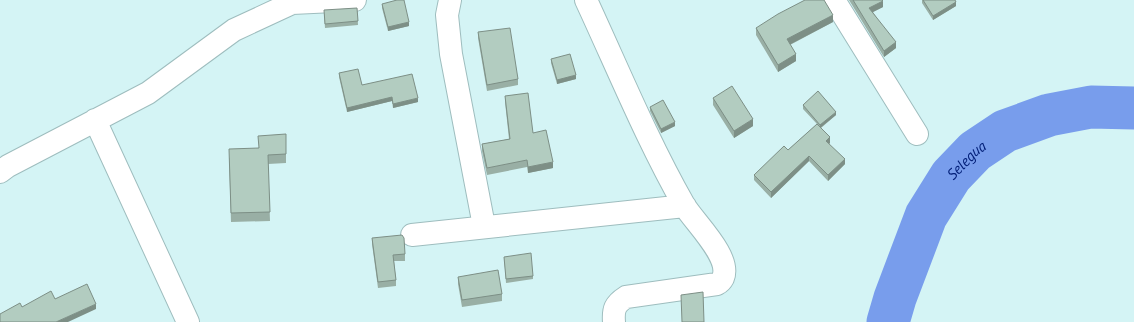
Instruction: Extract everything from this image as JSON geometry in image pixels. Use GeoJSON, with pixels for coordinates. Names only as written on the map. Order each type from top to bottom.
{"type":"FeatureCollection","features":[{"type":"Feature","properties":{"kind":"street"},"geometry":{"type":"LineString","coordinates":[[0,172],[8,166],[148,93],[234,30],[292,3],[354,0]]}},
{"type":"Feature","properties":{"kind":"street"},"geometry":{"type":"LineString","coordinates":[[450,0],[448,15],[451,54],[484,226]]}},
{"type":"Feature","properties":{"kind":"street"},"geometry":{"type":"LineString","coordinates":[[586,0],[643,125],[685,206],[720,254],[724,269],[723,278],[717,284],[626,297],[617,303],[613,314],[614,322]]}},
{"type":"Feature","properties":{"kind":"street"},"geometry":{"type":"LineString","coordinates":[[834,0],[917,134]]}},
{"type":"Feature","properties":{"kind":"street"},"geometry":{"type":"LineString","coordinates":[[96,120],[188,322]]}},
{"type":"Feature","properties":{"kind":"street"},"geometry":{"type":"LineString","coordinates":[[412,235],[484,226],[685,206]]}},
{"type":"Feature","properties":{"kind":"building"},"geometry":{"type":"Polygon","coordinates":[[[397,0],[404,0],[409,22],[388,27],[382,4],[397,0]]]}},
{"type":"Feature","properties":{"kind":"building"},"geometry":{"type":"Polygon","coordinates":[[[805,0],[824,0],[833,15],[787,39],[796,54],[778,65],[756,28],[778,14],[805,0]]]}},
{"type":"Feature","properties":{"kind":"building"},"geometry":{"type":"Polygon","coordinates":[[[853,0],[882,0],[883,1],[869,8],[896,42],[884,51],[853,0]]]}},
{"type":"Feature","properties":{"kind":"building"},"geometry":{"type":"Polygon","coordinates":[[[923,0],[955,0],[956,2],[933,16],[923,0]]]}},
{"type":"Feature","properties":{"kind":"building"},"geometry":{"type":"Polygon","coordinates":[[[357,8],[358,21],[325,24],[324,10],[357,8]]]}},
{"type":"Feature","properties":{"kind":"building"},"geometry":{"type":"Polygon","coordinates":[[[510,28],[518,79],[487,85],[478,32],[510,28]]]}},
{"type":"Feature","properties":{"kind":"building"},"geometry":{"type":"Polygon","coordinates":[[[570,54],[576,75],[557,80],[551,59],[570,54]]]}},
{"type":"Feature","properties":{"kind":"building"},"geometry":{"type":"Polygon","coordinates":[[[358,69],[362,85],[412,74],[418,98],[393,104],[392,97],[347,108],[339,73],[358,69]]]}},
{"type":"Feature","properties":{"kind":"building"},"geometry":{"type":"Polygon","coordinates":[[[732,86],[753,119],[734,131],[713,98],[732,86]]]}},
{"type":"Feature","properties":{"kind":"building"},"geometry":{"type":"Polygon","coordinates":[[[818,91],[836,112],[820,125],[803,105],[818,91]]]}},
{"type":"Feature","properties":{"kind":"building"},"geometry":{"type":"Polygon","coordinates":[[[528,93],[533,133],[546,130],[553,162],[528,167],[527,160],[487,168],[482,144],[510,139],[505,96],[528,93]]]}},
{"type":"Feature","properties":{"kind":"building"},"geometry":{"type":"Polygon","coordinates":[[[663,100],[675,122],[661,129],[650,107],[663,100]]]}},
{"type":"Feature","properties":{"kind":"building"},"geometry":{"type":"Polygon","coordinates":[[[817,124],[830,137],[826,141],[845,159],[828,175],[809,156],[771,192],[754,175],[784,146],[788,150],[817,124]]]}},
{"type":"Feature","properties":{"kind":"building"},"geometry":{"type":"Polygon","coordinates":[[[286,134],[286,154],[268,155],[270,212],[231,213],[229,149],[259,148],[258,136],[286,134]]]}},
{"type":"Feature","properties":{"kind":"building"},"geometry":{"type":"Polygon","coordinates":[[[402,235],[404,238],[405,254],[393,255],[396,280],[378,282],[372,238],[402,235]]]}},
{"type":"Feature","properties":{"kind":"building"},"geometry":{"type":"Polygon","coordinates":[[[531,253],[533,276],[506,279],[504,257],[531,253]]]}},
{"type":"Feature","properties":{"kind":"building"},"geometry":{"type":"Polygon","coordinates":[[[498,270],[502,294],[462,300],[458,277],[498,270]]]}},
{"type":"Feature","properties":{"kind":"building"},"geometry":{"type":"Polygon","coordinates":[[[87,284],[96,304],[56,322],[0,322],[0,314],[20,303],[22,307],[51,291],[55,299],[87,284]]]}},
{"type":"Feature","properties":{"kind":"building"},"geometry":{"type":"Polygon","coordinates":[[[703,292],[704,322],[682,322],[681,295],[703,292]]]}},
{"type":"Feature","properties":{"kind":"waterway","name":"Selegua"},"geometry":{"type":"LineString","coordinates":[[888,322],[895,298],[926,216],[951,176],[975,151],[1005,131],[1049,115],[1091,107],[1134,108]]}}]}
